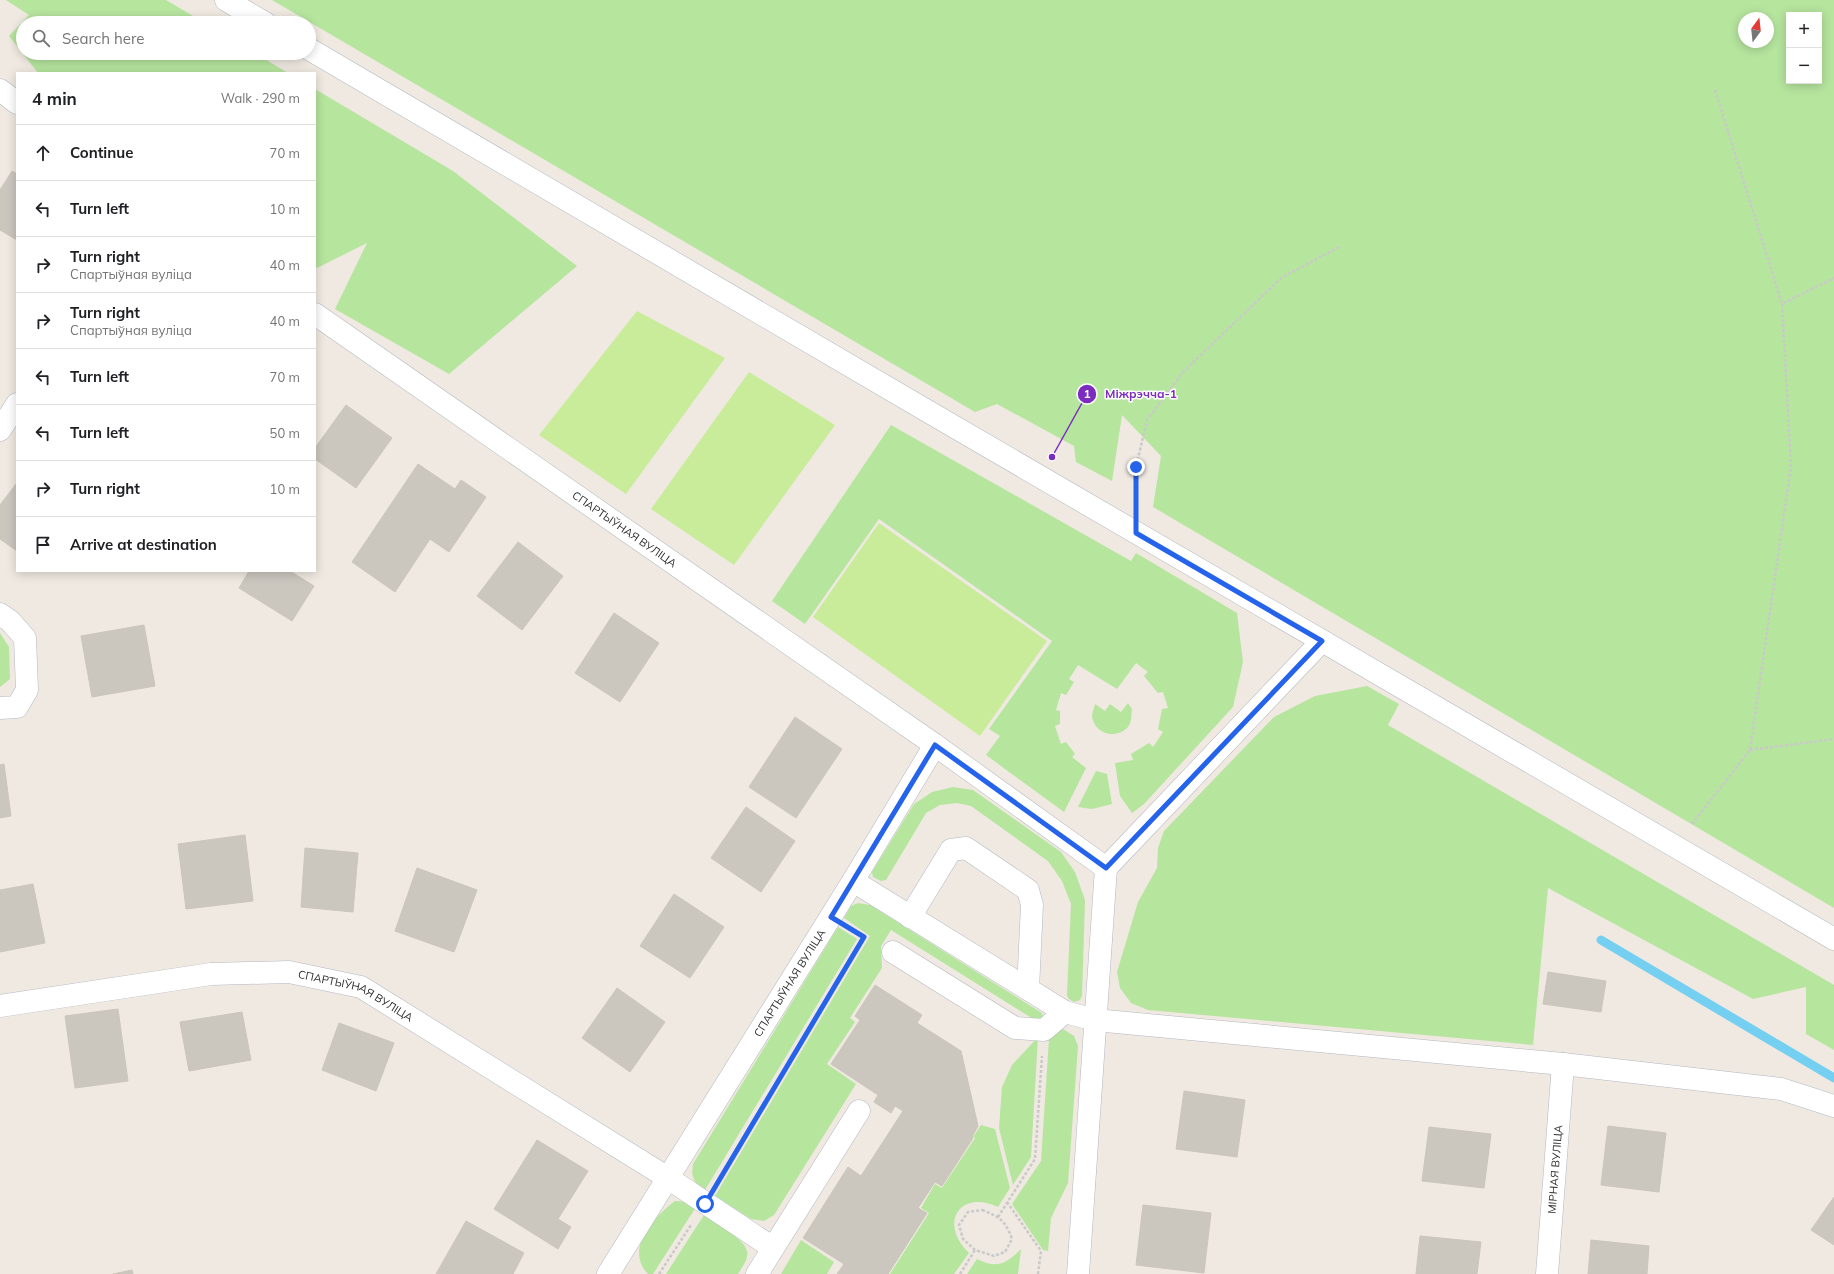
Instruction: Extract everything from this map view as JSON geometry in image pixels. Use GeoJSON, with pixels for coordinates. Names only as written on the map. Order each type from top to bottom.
{"type":"FeatureCollection","features":[{"type":"Feature","properties":{"kind":"street"},"geometry":{"type":"LineString","coordinates":[[226,0],[253,16]]}},
{"type":"Feature","properties":{"kind":"street"},"geometry":{"type":"LineString","coordinates":[[316,52],[1136,533],[1834,939]]}},
{"type":"Feature","properties":{"kind":"street"},"geometry":{"type":"LineString","coordinates":[[0,90],[16,102]]}},
{"type":"Feature","properties":{"kind":"street","name":"СПАРТЫЎНАЯ ВУЛІЦА"},"geometry":{"type":"LineString","coordinates":[[316,315],[935,745],[1106,868]]}},
{"type":"Feature","properties":{"kind":"street"},"geometry":{"type":"LineString","coordinates":[[0,430],[16,406]]}},
{"type":"Feature","properties":{"kind":"street"},"geometry":{"type":"LineString","coordinates":[[0,614],[10,620],[25,638],[27,690],[17,706],[0,708]]}},
{"type":"Feature","properties":{"kind":"street"},"geometry":{"type":"LineString","coordinates":[[1078,1274],[1106,868],[1322,641]]}},
{"type":"Feature","properties":{"kind":"street","name":"СПАРТЫЎНАЯ ВУЛІЦА"},"geometry":{"type":"LineString","coordinates":[[615,1272],[668,1178],[831,917],[935,745]]}},
{"type":"Feature","properties":{"kind":"street"},"geometry":{"type":"LineString","coordinates":[[910,916],[951,850],[966,848],[1028,890],[1032,905],[1028,989]]}},
{"type":"Feature","properties":{"kind":"street"},"geometry":{"type":"LineString","coordinates":[[853,881],[1065,1012],[1095,1020],[1563,1064],[1781,1089],[1834,1106]]}},
{"type":"Feature","properties":{"kind":"street"},"geometry":{"type":"LineString","coordinates":[[893,952],[1016,1028],[1044,1030],[1065,1012]]}},
{"type":"Feature","properties":{"kind":"street","name":"СПАРТЫЎНАЯ ВУЛІЦА"},"geometry":{"type":"LineString","coordinates":[[0,1006],[211,974],[289,972],[361,987],[668,1178]]}},
{"type":"Feature","properties":{"kind":"street","name":"МІРНАЯ ВУЛІЦА"},"geometry":{"type":"LineString","coordinates":[[1547,1274],[1563,1064]]}},
{"type":"Feature","properties":{"kind":"street"},"geometry":{"type":"LineString","coordinates":[[757,1274],[859,1111]]}},
{"type":"Feature","properties":{"kind":"street"},"geometry":{"type":"LineString","coordinates":[[668,1178],[773,1248]]}},
{"type":"Feature","properties":{"kind":"path"},"geometry":{"type":"LineString","coordinates":[[1674,846],[1750,750],[1791,466],[1782,304],[1715,90]]}},
{"type":"Feature","properties":{"kind":"path"},"geometry":{"type":"LineString","coordinates":[[1136,533],[1136,467],[1147,420],[1182,373],[1281,278],[1339,247]]}},
{"type":"Feature","properties":{"kind":"path"},"geometry":{"type":"LineString","coordinates":[[1782,304],[1834,278]]}},
{"type":"Feature","properties":{"kind":"path"},"geometry":{"type":"LineString","coordinates":[[1750,750],[1834,739]]}},
{"type":"Feature","properties":{"kind":"path"},"geometry":{"type":"LineString","coordinates":[[659,1274],[705,1204],[864,937],[831,917]]}},
{"type":"Feature","properties":{"kind":"path"},"geometry":{"type":"LineString","coordinates":[[998,1217],[1035,1159],[1044,1030]]}},
{"type":"Feature","properties":{"kind":"path"},"geometry":{"type":"LineString","coordinates":[[1007,1202],[1041,1251],[1038,1274]]}},
{"type":"Feature","properties":{"kind":"path"},"geometry":{"type":"LineString","coordinates":[[982,1210],[998,1217],[1007,1226],[1012,1239],[1005,1252],[994,1256],[975,1250],[963,1239],[959,1225],[968,1212],[982,1210]]}},
{"type":"Feature","properties":{"kind":"path"},"geometry":{"type":"LineString","coordinates":[[960,1274],[975,1250]]}},
{"type":"Feature","properties":{"kind":"green space"},"geometry":{"type":"Polygon","coordinates":[[[6,0],[166,0],[193,16],[28,16],[29,15],[6,0]]]}},
{"type":"Feature","properties":{"kind":"green space"},"geometry":{"type":"Polygon","coordinates":[[[272,0],[1834,0],[1834,908],[1153,507],[1161,456],[1122,415],[1112,481],[1076,462],[1074,446],[997,404],[975,412],[316,26],[316,16],[299,16],[272,0]]]}},
{"type":"Feature","properties":{"kind":"green space"},"geometry":{"type":"Polygon","coordinates":[[[16,29],[16,45],[9,36],[16,29]]]}},
{"type":"Feature","properties":{"kind":"green space"},"geometry":{"type":"Polygon","coordinates":[[[28,60],[267,60],[286,72],[37,72],[28,60]]]}},
{"type":"Feature","properties":{"kind":"green space"},"geometry":{"type":"Polygon","coordinates":[[[316,90],[453,171],[577,266],[449,374],[335,309],[367,243],[316,268],[316,90]]]}},
{"type":"Feature","properties":{"kind":"green space"},"geometry":{"type":"Polygon","coordinates":[[[637,311],[725,358],[626,494],[539,435],[637,311]]]}},
{"type":"Feature","properties":{"kind":"green space"},"geometry":{"type":"Polygon","coordinates":[[[749,372],[835,425],[734,565],[651,509],[749,372]]]}},
{"type":"Feature","properties":{"kind":"green space"},"geometry":{"type":"Polygon","coordinates":[[[891,425],[1131,561],[1136,553],[1237,613],[1243,662],[1233,707],[1144,804],[1132,813],[1120,796],[1115,763],[1133,760],[1131,754],[1149,743],[1153,747],[1163,732],[1158,729],[1162,709],[1168,708],[1163,692],[1158,693],[1144,676],[1148,672],[1136,663],[1117,689],[1078,665],[1069,679],[1074,682],[1066,695],[1061,693],[1056,710],[1060,711],[1060,724],[1055,726],[1061,744],[1066,742],[1075,754],[1072,757],[1086,768],[1064,812],[986,755],[1000,736],[989,729],[1052,641],[879,519],[805,624],[772,601],[891,425]]]}},
{"type":"Feature","properties":{"kind":"green space"},"geometry":{"type":"Polygon","coordinates":[[[879,523],[1047,641],[980,736],[813,617],[879,523]]]}},
{"type":"Feature","properties":{"kind":"green space"},"geometry":{"type":"Polygon","coordinates":[[[0,633],[9,647],[10,679],[0,687],[0,633]]]}},
{"type":"Feature","properties":{"kind":"green space"},"geometry":{"type":"Polygon","coordinates":[[[1367,686],[1399,704],[1388,725],[1834,985],[1834,1050],[1806,1034],[1806,987],[1753,999],[1548,888],[1533,1045],[1148,1010],[1131,1003],[1120,988],[1117,972],[1138,902],[1157,868],[1158,848],[1164,831],[1274,717],[1315,696],[1367,686]]]}},
{"type":"Feature","properties":{"kind":"green space"},"geometry":{"type":"Polygon","coordinates":[[[1128,703],[1132,709],[1131,721],[1128,727],[1123,731],[1112,734],[1101,731],[1097,727],[1092,716],[1095,704],[1105,711],[1110,704],[1121,712],[1128,703]]]}},
{"type":"Feature","properties":{"kind":"green space"},"geometry":{"type":"Polygon","coordinates":[[[1096,771],[1107,774],[1112,804],[1092,809],[1078,807],[1096,771]]]}},
{"type":"Feature","properties":{"kind":"green space"},"geometry":{"type":"Polygon","coordinates":[[[953,787],[973,790],[1061,852],[1075,872],[1085,900],[1082,996],[1080,1000],[1074,1002],[1069,999],[1067,995],[1071,904],[1062,881],[1048,861],[971,806],[957,803],[940,805],[926,813],[886,880],[881,881],[873,877],[872,872],[914,804],[932,792],[953,787]]]}},
{"type":"Feature","properties":{"kind":"green space"},"geometry":{"type":"Polygon","coordinates":[[[858,903],[870,905],[1042,1013],[1043,1017],[1039,1021],[1035,1020],[891,930],[881,946],[882,968],[850,1018],[855,1022],[827,1064],[856,1084],[774,1215],[764,1221],[751,1219],[715,1196],[870,936],[844,918],[851,906],[858,903]]]}},
{"type":"Feature","properties":{"kind":"green space"},"geometry":{"type":"Polygon","coordinates":[[[838,927],[857,939],[705,1190],[694,1179],[692,1173],[693,1164],[838,927]]]}},
{"type":"Feature","properties":{"kind":"green space"},"geometry":{"type":"Polygon","coordinates":[[[1063,1029],[1074,1036],[1078,1046],[1068,1183],[1051,1218],[1048,1251],[1043,1250],[1012,1204],[1041,1161],[1049,1039],[1063,1029]]]}},
{"type":"Feature","properties":{"kind":"green space"},"geometry":{"type":"Polygon","coordinates":[[[1038,1037],[1031,1157],[1013,1185],[999,1128],[1002,1087],[1012,1065],[1038,1037]]]}},
{"type":"Feature","properties":{"kind":"green space"},"geometry":{"type":"Polygon","coordinates":[[[981,1125],[995,1129],[1010,1188],[998,1207],[985,1203],[973,1202],[964,1206],[958,1212],[955,1221],[955,1231],[960,1242],[969,1253],[954,1274],[890,1274],[929,1213],[921,1208],[935,1184],[942,1188],[975,1138],[973,1137],[981,1125]]]}},
{"type":"Feature","properties":{"kind":"green space"},"geometry":{"type":"Polygon","coordinates":[[[675,1201],[687,1202],[696,1207],[653,1274],[648,1274],[641,1264],[639,1254],[640,1244],[651,1225],[675,1201]]]}},
{"type":"Feature","properties":{"kind":"green space"},"geometry":{"type":"Polygon","coordinates":[[[704,1215],[722,1226],[745,1246],[747,1257],[738,1274],[666,1274],[704,1215]]]}},
{"type":"Feature","properties":{"kind":"green space"},"geometry":{"type":"Polygon","coordinates":[[[801,1240],[834,1262],[827,1274],[781,1274],[801,1240]]]}},
{"type":"Feature","properties":{"kind":"green space"},"geometry":{"type":"Polygon","coordinates":[[[1021,1249],[1018,1274],[967,1274],[977,1259],[990,1264],[1001,1263],[1011,1258],[1021,1249]]]}},
{"type":"Feature","properties":{"kind":"building"},"geometry":{"type":"Polygon","coordinates":[[[12,171],[16,173],[16,239],[0,230],[0,190],[12,171]]]}},
{"type":"Feature","properties":{"kind":"building"},"geometry":{"type":"Polygon","coordinates":[[[346,405],[392,438],[356,488],[316,460],[316,447],[346,405]]]}},
{"type":"Feature","properties":{"kind":"building"},"geometry":{"type":"Polygon","coordinates":[[[418,464],[455,489],[461,480],[486,497],[449,552],[430,539],[395,592],[352,562],[418,464]]]}},
{"type":"Feature","properties":{"kind":"building"},"geometry":{"type":"Polygon","coordinates":[[[16,484],[16,550],[0,539],[0,505],[16,484]]]}},
{"type":"Feature","properties":{"kind":"building"},"geometry":{"type":"Polygon","coordinates":[[[518,542],[563,576],[522,630],[477,596],[518,542]]]}},
{"type":"Feature","properties":{"kind":"building"},"geometry":{"type":"Polygon","coordinates":[[[248,572],[292,572],[314,586],[292,621],[239,588],[248,572]]]}},
{"type":"Feature","properties":{"kind":"building"},"geometry":{"type":"Polygon","coordinates":[[[614,613],[659,643],[620,702],[575,673],[614,613]]]}},
{"type":"Feature","properties":{"kind":"building"},"geometry":{"type":"Polygon","coordinates":[[[144,625],[155,686],[92,697],[81,636],[144,625]]]}},
{"type":"Feature","properties":{"kind":"building"},"geometry":{"type":"Polygon","coordinates":[[[795,717],[842,749],[796,818],[749,787],[795,717]]]}},
{"type":"Feature","properties":{"kind":"building"},"geometry":{"type":"Polygon","coordinates":[[[4,764],[11,816],[0,818],[0,765],[4,764]]]}},
{"type":"Feature","properties":{"kind":"building"},"geometry":{"type":"Polygon","coordinates":[[[746,807],[795,841],[761,892],[711,858],[746,807]]]}},
{"type":"Feature","properties":{"kind":"building"},"geometry":{"type":"Polygon","coordinates":[[[245,835],[253,901],[186,909],[178,844],[245,835]]]}},
{"type":"Feature","properties":{"kind":"building"},"geometry":{"type":"Polygon","coordinates":[[[305,848],[358,853],[353,912],[301,907],[305,848]]]}},
{"type":"Feature","properties":{"kind":"building"},"geometry":{"type":"Polygon","coordinates":[[[417,868],[477,890],[454,952],[395,931],[417,868]]]}},
{"type":"Feature","properties":{"kind":"building"},"geometry":{"type":"Polygon","coordinates":[[[33,884],[45,943],[0,952],[0,890],[33,884]]]}},
{"type":"Feature","properties":{"kind":"building"},"geometry":{"type":"Polygon","coordinates":[[[674,894],[724,927],[690,978],[640,946],[674,894]]]}},
{"type":"Feature","properties":{"kind":"building"},"geometry":{"type":"Polygon","coordinates":[[[1548,972],[1606,981],[1601,1012],[1543,1004],[1548,972]]]}},
{"type":"Feature","properties":{"kind":"building"},"geometry":{"type":"Polygon","coordinates":[[[875,985],[922,1015],[917,1023],[961,1051],[978,1126],[972,1137],[973,1138],[942,1186],[935,1182],[918,1208],[927,1213],[888,1274],[837,1274],[844,1264],[803,1238],[848,1167],[861,1176],[903,1111],[895,1106],[891,1113],[874,1102],[878,1095],[831,1064],[860,1020],[855,1016],[875,985]]]}},
{"type":"Feature","properties":{"kind":"building"},"geometry":{"type":"Polygon","coordinates":[[[617,988],[665,1022],[630,1072],[582,1038],[617,988]]]}},
{"type":"Feature","properties":{"kind":"building"},"geometry":{"type":"Polygon","coordinates":[[[118,1009],[128,1081],[75,1088],[65,1016],[118,1009]]]}},
{"type":"Feature","properties":{"kind":"building"},"geometry":{"type":"Polygon","coordinates":[[[242,1012],[251,1060],[189,1071],[180,1022],[242,1012]]]}},
{"type":"Feature","properties":{"kind":"building"},"geometry":{"type":"Polygon","coordinates":[[[339,1023],[394,1043],[376,1091],[322,1070],[339,1023]]]}},
{"type":"Feature","properties":{"kind":"building"},"geometry":{"type":"Polygon","coordinates":[[[1184,1091],[1245,1100],[1237,1157],[1176,1149],[1184,1091]]]}},
{"type":"Feature","properties":{"kind":"building"},"geometry":{"type":"Polygon","coordinates":[[[1608,1126],[1666,1133],[1659,1192],[1601,1185],[1608,1126]]]}},
{"type":"Feature","properties":{"kind":"building"},"geometry":{"type":"Polygon","coordinates":[[[1429,1127],[1491,1134],[1484,1188],[1422,1181],[1429,1127]]]}},
{"type":"Feature","properties":{"kind":"building"},"geometry":{"type":"Polygon","coordinates":[[[537,1140],[588,1171],[558,1219],[571,1227],[558,1249],[494,1209],[537,1140]]]}},
{"type":"Feature","properties":{"kind":"building"},"geometry":{"type":"Polygon","coordinates":[[[1834,1197],[1834,1245],[1811,1230],[1834,1197]]]}},
{"type":"Feature","properties":{"kind":"building"},"geometry":{"type":"Polygon","coordinates":[[[1143,1205],[1211,1213],[1204,1273],[1136,1265],[1143,1205]]]}},
{"type":"Feature","properties":{"kind":"building"},"geometry":{"type":"Polygon","coordinates":[[[466,1221],[524,1253],[513,1274],[436,1274],[466,1221]]]}},
{"type":"Feature","properties":{"kind":"building"},"geometry":{"type":"Polygon","coordinates":[[[1420,1236],[1481,1242],[1477,1274],[1416,1274],[1420,1236]]]}},
{"type":"Feature","properties":{"kind":"building"},"geometry":{"type":"Polygon","coordinates":[[[1591,1240],[1649,1246],[1647,1274],[1588,1274],[1591,1240]]]}},
{"type":"Feature","properties":{"kind":"building"},"geometry":{"type":"Polygon","coordinates":[[[132,1270],[133,1274],[113,1274],[132,1270]]]}},
{"type":"Feature","properties":{"kind":"waterway"},"geometry":{"type":"LineString","coordinates":[[1601,940],[1834,1078]]}},
{"type":"Feature","properties":{"kind":"place","name":"Міжрэчча-1"},"geometry":{"type":"Point","coordinates":[1052,457]}},
{"type":"Feature","properties":{"kind":"route"},"geometry":{"type":"LineString","coordinates":[[705,1204],[864,937],[831,917],[935,745],[1106,868],[1322,641],[1136,533],[1136,467]]}}]}
